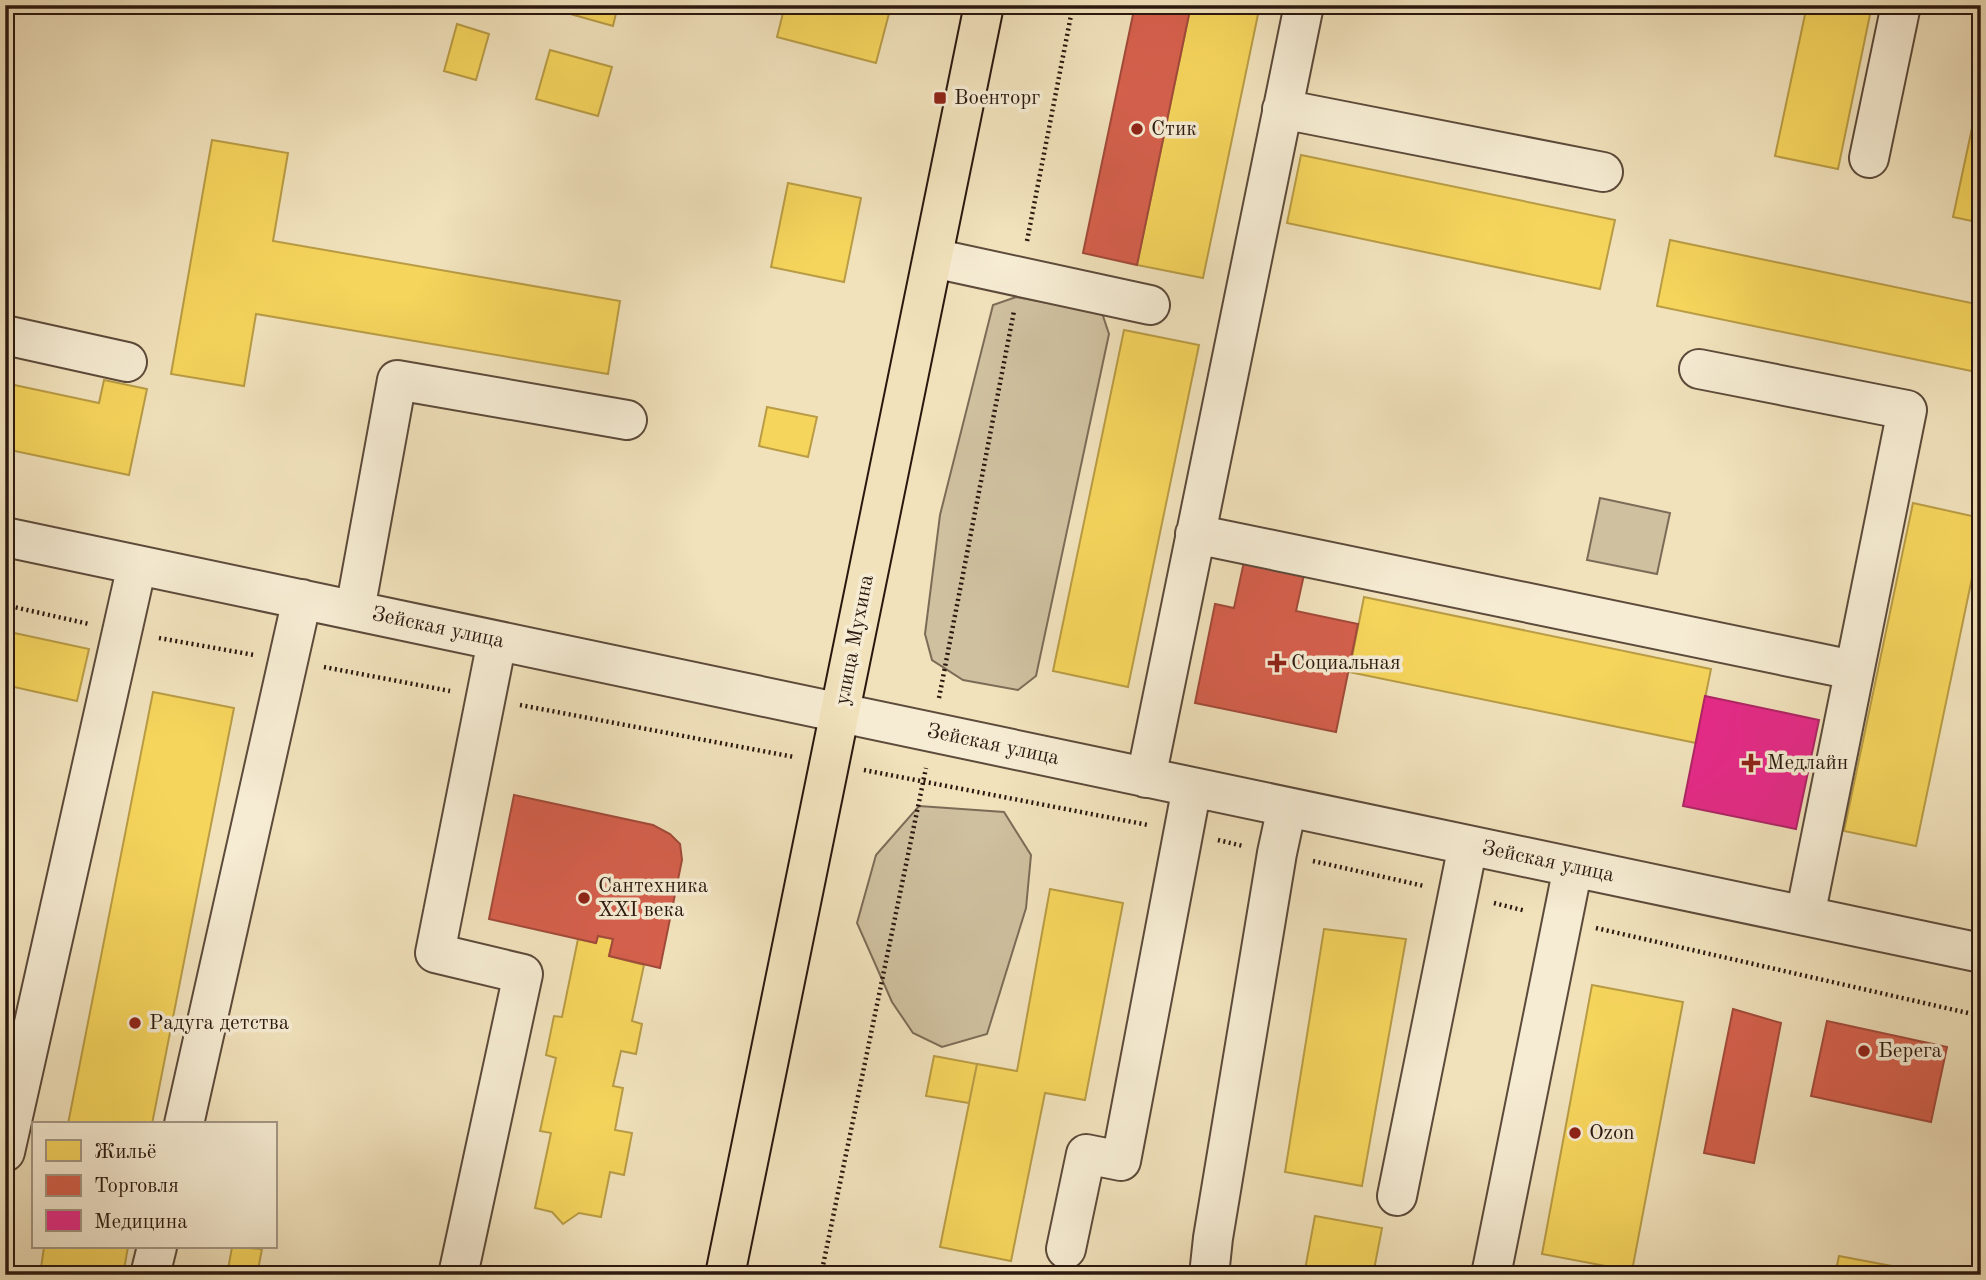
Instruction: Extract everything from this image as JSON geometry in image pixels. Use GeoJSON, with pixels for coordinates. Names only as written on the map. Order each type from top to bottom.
{"type":"FeatureCollection","features":[{"type":"Feature","properties":{"kind":"main road","name":"улица Мухина"},"geometry":{"type":"LineString","coordinates":[[730,1274],[840,713],[984,5]]}},
{"type":"Feature","properties":{"kind":"street"},"geometry":{"type":"LineString","coordinates":[[1146,778],[1304,5]]}},
{"type":"Feature","properties":{"kind":"street"},"geometry":{"type":"LineString","coordinates":[[1869,158],[1901,5]]}},
{"type":"Feature","properties":{"kind":"street"},"geometry":{"type":"LineString","coordinates":[[1282,109],[1603,172]]}},
{"type":"Feature","properties":{"kind":"street"},"geometry":{"type":"LineString","coordinates":[[933,258],[1150,305]]}},
{"type":"Feature","properties":{"kind":"street"},"geometry":{"type":"LineString","coordinates":[[5,335],[127,362]]}},
{"type":"Feature","properties":{"kind":"street"},"geometry":{"type":"LineString","coordinates":[[1699,369],[1907,410],[1805,916]]}},
{"type":"Feature","properties":{"kind":"street"},"geometry":{"type":"LineString","coordinates":[[355,610],[397,380],[627,420]]}},
{"type":"Feature","properties":{"kind":"street"},"geometry":{"type":"LineString","coordinates":[[1195,534],[1853,670]]}},
{"type":"Feature","properties":{"kind":"street","name":"Зейская улица"},"geometry":{"type":"LineString","coordinates":[[5,537],[1981,953]]}},
{"type":"Feature","properties":{"kind":"street"},"geometry":{"type":"LineString","coordinates":[[5,1152],[137,565]]}},
{"type":"Feature","properties":{"kind":"street"},"geometry":{"type":"LineString","coordinates":[[184,1122],[302,599]]}},
{"type":"Feature","properties":{"kind":"street"},"geometry":{"type":"LineString","coordinates":[[462,1274],[523,974],[435,953],[498,641]]}},
{"type":"Feature","properties":{"kind":"street"},"geometry":{"type":"LineString","coordinates":[[1066,1249],[1086,1154],[1121,1161],[1192,787]]}},
{"type":"Feature","properties":{"kind":"street"},"geometry":{"type":"LineString","coordinates":[[1209,1275],[1215,1224],[1286,807]]}},
{"type":"Feature","properties":{"kind":"street"},"geometry":{"type":"LineString","coordinates":[[1397,1196],[1468,845]]}},
{"type":"Feature","properties":{"kind":"street"},"geometry":{"type":"LineString","coordinates":[[1491,1275],[1573,867]]}},
{"type":"Feature","properties":{"kind":"street"},"geometry":{"type":"LineString","coordinates":[[150,1275],[157,1248]]}},
{"type":"Feature","properties":{"kind":"path"},"geometry":{"type":"LineString","coordinates":[[821,1275],[933,733],[1073,5]]}},
{"type":"Feature","properties":{"kind":"path"},"geometry":{"type":"LineString","coordinates":[[5,605],[122,632]]}},
{"type":"Feature","properties":{"kind":"shaded area"},"geometry":{"type":"Polygon","coordinates":[[[1016,297],[1102,313],[1109,334],[1036,676],[1018,690],[963,680],[932,660],[925,634],[940,515],[993,305],[1016,297]]]}},
{"type":"Feature","properties":{"kind":"shaded area"},"geometry":{"type":"Polygon","coordinates":[[[1600,498],[1670,513],[1657,574],[1587,560],[1600,498]]]}},
{"type":"Feature","properties":{"kind":"shaded area"},"geometry":{"type":"Polygon","coordinates":[[[919,806],[1004,812],[1031,855],[1026,908],[987,1034],[942,1047],[913,1033],[892,1002],[857,923],[876,855],[919,806]]]}},
{"type":"Feature","properties":{"kind":"building: Жильё"},"geometry":{"type":"Polygon","coordinates":[[[557,5],[618,5],[613,26],[556,10],[557,5]]]}},
{"type":"Feature","properties":{"kind":"building: Жильё"},"geometry":{"type":"Polygon","coordinates":[[[785,5],[891,6],[876,63],[777,37],[785,5]]]}},
{"type":"Feature","properties":{"kind":"building: Жильё"},"geometry":{"type":"Polygon","coordinates":[[[1191,5],[1260,5],[1203,278],[1137,265],[1191,5]]]}},
{"type":"Feature","properties":{"kind":"building: Жильё"},"geometry":{"type":"Polygon","coordinates":[[[1807,5],[1872,5],[1838,169],[1775,156],[1807,5]]]}},
{"type":"Feature","properties":{"kind":"building: Жильё"},"geometry":{"type":"Polygon","coordinates":[[[457,24],[489,34],[476,80],[444,71],[457,24]]]}},
{"type":"Feature","properties":{"kind":"building: Жильё"},"geometry":{"type":"Polygon","coordinates":[[[550,50],[612,67],[598,116],[536,99],[550,50]]]}},
{"type":"Feature","properties":{"kind":"building: Жильё"},"geometry":{"type":"Polygon","coordinates":[[[1981,86],[1981,223],[1953,217],[1981,86]]]}},
{"type":"Feature","properties":{"kind":"building: Жильё"},"geometry":{"type":"Polygon","coordinates":[[[212,140],[288,153],[273,241],[620,301],[608,374],[256,314],[244,386],[171,374],[212,140]]]}},
{"type":"Feature","properties":{"kind":"building: Жильё"},"geometry":{"type":"Polygon","coordinates":[[[1301,155],[1615,220],[1600,289],[1287,223],[1301,155]]]}},
{"type":"Feature","properties":{"kind":"building: Жильё"},"geometry":{"type":"Polygon","coordinates":[[[788,183],[861,198],[844,282],[771,267],[788,183]]]}},
{"type":"Feature","properties":{"kind":"building: Жильё"},"geometry":{"type":"Polygon","coordinates":[[[1670,240],[1981,305],[1981,373],[1657,306],[1670,240]]]}},
{"type":"Feature","properties":{"kind":"building: Жильё"},"geometry":{"type":"Polygon","coordinates":[[[1124,330],[1199,345],[1128,687],[1053,671],[1124,330]]]}},
{"type":"Feature","properties":{"kind":"building: Жильё"},"geometry":{"type":"Polygon","coordinates":[[[104,380],[147,389],[129,475],[5,449],[5,383],[99,403],[104,380]]]}},
{"type":"Feature","properties":{"kind":"building: Жильё"},"geometry":{"type":"Polygon","coordinates":[[[767,407],[817,417],[808,457],[759,446],[767,407]]]}},
{"type":"Feature","properties":{"kind":"building: Жильё"},"geometry":{"type":"Polygon","coordinates":[[[1913,503],[1981,518],[1981,535],[1916,846],[1844,831],[1913,503]]]}},
{"type":"Feature","properties":{"kind":"building: Жильё"},"geometry":{"type":"Polygon","coordinates":[[[1364,597],[1711,669],[1696,743],[1349,672],[1364,597]]]}},
{"type":"Feature","properties":{"kind":"building: Жильё"},"geometry":{"type":"Polygon","coordinates":[[[5,631],[89,649],[77,701],[5,685],[5,631]]]}},
{"type":"Feature","properties":{"kind":"building: Жильё"},"geometry":{"type":"Polygon","coordinates":[[[153,692],[234,708],[152,1122],[68,1122],[153,692]]]}},
{"type":"Feature","properties":{"kind":"building: Жильё"},"geometry":{"type":"Polygon","coordinates":[[[5,806],[12,807],[5,839],[5,806]]]}},
{"type":"Feature","properties":{"kind":"building: Жильё"},"geometry":{"type":"Polygon","coordinates":[[[1050,889],[1123,903],[1085,1100],[1045,1093],[1011,1261],[940,1247],[977,1064],[1017,1071],[1050,889]]]}},
{"type":"Feature","properties":{"kind":"building: Жильё"},"geometry":{"type":"Polygon","coordinates":[[[1324,929],[1406,939],[1362,1186],[1285,1172],[1324,929]]]}},
{"type":"Feature","properties":{"kind":"building: Жильё"},"geometry":{"type":"Polygon","coordinates":[[[598,936],[613,939],[609,956],[644,965],[632,1021],[642,1024],[636,1054],[621,1051],[613,1086],[623,1088],[615,1130],[632,1133],[624,1175],[610,1172],[601,1217],[579,1213],[563,1224],[552,1212],[535,1208],[551,1133],[540,1131],[556,1058],[546,1055],[554,1016],[562,1017],[578,939],[596,943],[598,936]]]}},
{"type":"Feature","properties":{"kind":"building: Жильё"},"geometry":{"type":"Polygon","coordinates":[[[1592,985],[1683,1002],[1632,1271],[1542,1254],[1592,985]]]}},
{"type":"Feature","properties":{"kind":"building: Жильё"},"geometry":{"type":"Polygon","coordinates":[[[934,1056],[977,1064],[969,1103],[926,1096],[934,1056]]]}},
{"type":"Feature","properties":{"kind":"building: Жильё"},"geometry":{"type":"Polygon","coordinates":[[[1315,1216],[1382,1228],[1373,1275],[1304,1275],[1315,1216]]]}},
{"type":"Feature","properties":{"kind":"building: Жильё"},"geometry":{"type":"Polygon","coordinates":[[[44,1248],[128,1248],[123,1275],[40,1275],[44,1248]]]}},
{"type":"Feature","properties":{"kind":"building: Жильё"},"geometry":{"type":"Polygon","coordinates":[[[232,1248],[262,1249],[257,1275],[227,1275],[232,1248]]]}},
{"type":"Feature","properties":{"kind":"building: Жильё"},"geometry":{"type":"Polygon","coordinates":[[[1839,1256],[1908,1269],[1907,1275],[1835,1275],[1839,1256]]]}},
{"type":"Feature","properties":{"kind":"building: Торговля","name":"Стик"},"geometry":{"type":"Polygon","coordinates":[[[1135,5],[1191,5],[1137,265],[1083,253],[1135,5]]]}},
{"type":"Feature","properties":{"kind":"building: Торговля","name":"Социальная"},"geometry":{"type":"Polygon","coordinates":[[[1245,557],[1305,570],[1296,611],[1358,624],[1336,732],[1195,703],[1215,604],[1234,608],[1245,557]]]}},
{"type":"Feature","properties":{"kind":"building: Торговля","name":"Сантехника XXI века"},"geometry":{"type":"Polygon","coordinates":[[[514,795],[653,825],[670,834],[680,844],[682,860],[660,968],[609,956],[613,939],[598,936],[596,943],[489,919],[514,795]]]}},
{"type":"Feature","properties":{"kind":"building: Торговля"},"geometry":{"type":"Polygon","coordinates":[[[1733,1009],[1781,1023],[1754,1163],[1704,1153],[1733,1009]]]}},
{"type":"Feature","properties":{"kind":"building: Торговля"},"geometry":{"type":"Polygon","coordinates":[[[1827,1021],[1947,1047],[1931,1122],[1811,1096],[1827,1021]]]}},
{"type":"Feature","properties":{"kind":"building: Медицина","name":"Медлайн"},"geometry":{"type":"Polygon","coordinates":[[[1705,696],[1819,720],[1796,829],[1683,806],[1705,696]]]}},
{"type":"Feature","properties":{"kind":"place","name":"Военторг"},"geometry":{"type":"Point","coordinates":[940,98]}},
{"type":"Feature","properties":{"kind":"place","name":"Стик"},"geometry":{"type":"Point","coordinates":[1137,129]}},
{"type":"Feature","properties":{"kind":"place","name":"Социальная"},"geometry":{"type":"Point","coordinates":[1277,663]}},
{"type":"Feature","properties":{"kind":"place","name":"Медлайн"},"geometry":{"type":"Point","coordinates":[1751,763]}},
{"type":"Feature","properties":{"kind":"place","name":"Сантехника XXI века"},"geometry":{"type":"Point","coordinates":[584,898]}},
{"type":"Feature","properties":{"kind":"place","name":"Радуга детства"},"geometry":{"type":"Point","coordinates":[135,1023]}},
{"type":"Feature","properties":{"kind":"place","name":"Берега"},"geometry":{"type":"Point","coordinates":[1864,1051]}},
{"type":"Feature","properties":{"kind":"place","name":"Ozon"},"geometry":{"type":"Point","coordinates":[1575,1133]}}]}
